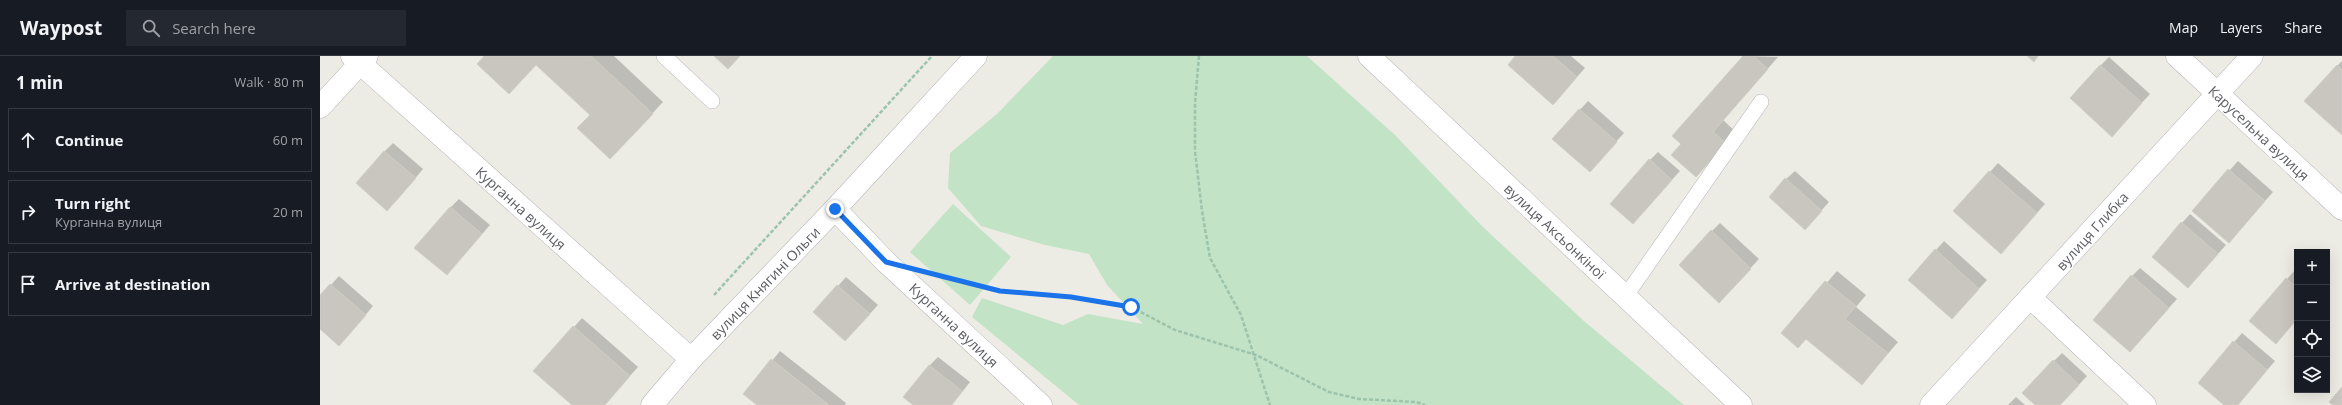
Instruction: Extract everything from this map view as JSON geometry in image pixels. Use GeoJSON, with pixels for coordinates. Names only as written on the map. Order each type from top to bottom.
{"type":"FeatureCollection","features":[{"type":"Feature","properties":{"kind":"street","name":"вулиця Княгині Ольги"},"geometry":{"type":"LineString","coordinates":[[652,405],[691,359],[835,209],[976,56]]}},
{"type":"Feature","properties":{"kind":"street","name":"вулиця Аксьонкіної"},"geometry":{"type":"LineString","coordinates":[[1369,56],[1741,405]]}},
{"type":"Feature","properties":{"kind":"street","name":"Карусельна вулиця"},"geometry":{"type":"LineString","coordinates":[[2177,56],[2342,209]]}},
{"type":"Feature","properties":{"kind":"street","name":"вулиця Глибка"},"geometry":{"type":"LineString","coordinates":[[1931,405],[2252,56]]}},
{"type":"Feature","properties":{"kind":"street","name":"Курганна вулиця"},"geometry":{"type":"LineString","coordinates":[[360,58],[691,359]]}},
{"type":"Feature","properties":{"kind":"street"},"geometry":{"type":"LineString","coordinates":[[320,107],[360,58]]}},
{"type":"Feature","properties":{"kind":"street","name":"Курганна вулиця"},"geometry":{"type":"LineString","coordinates":[[835,209],[886,262],[1041,405]]}},
{"type":"Feature","properties":{"kind":"street"},"geometry":{"type":"LineString","coordinates":[[2031,298],[2145,405]]}},
{"type":"Feature","properties":{"kind":"lane"},"geometry":{"type":"LineString","coordinates":[[664,56],[712,101]]}},
{"type":"Feature","properties":{"kind":"lane"},"geometry":{"type":"LineString","coordinates":[[1626,296],[1761,102]]}},
{"type":"Feature","properties":{"kind":"path"},"geometry":{"type":"LineString","coordinates":[[708,301],[932,56]]}},
{"type":"Feature","properties":{"kind":"path"},"geometry":{"type":"LineString","coordinates":[[1199,56],[1195,103],[1195,151],[1202,211],[1210,258],[1241,315],[1256,355],[1270,405]]}},
{"type":"Feature","properties":{"kind":"path"},"geometry":{"type":"LineString","coordinates":[[939,275],[1000,291],[1071,297],[1131,307],[1175,330],[1256,355],[1329,392],[1359,399],[1416,402],[1425,405]]}},
{"type":"Feature","properties":{"kind":"green space"},"geometry":{"type":"Polygon","coordinates":[[[1053,56],[1307,56],[1395,135],[1483,227],[1584,321],[1684,405],[1079,405],[972,317],[982,298],[1063,325],[1088,314],[1143,324],[1107,285],[1089,254],[1045,245],[981,226],[948,188],[950,153],[998,113],[1053,56]]]}},
{"type":"Feature","properties":{"kind":"green space"},"geometry":{"type":"Polygon","coordinates":[[[953,204],[1011,257],[970,305],[910,252],[953,204]]]}},
{"type":"Feature","properties":{"kind":"building"},"geometry":{"type":"Polygon","coordinates":[[[484,56],[591,56],[653,114],[610,159],[577,128],[590,115],[536,65],[509,94],[477,64],[484,56]]]}},
{"type":"Feature","properties":{"kind":"building"},"geometry":{"type":"Polygon","coordinates":[[[714,56],[740,56],[728,69],[714,56]]]}},
{"type":"Feature","properties":{"kind":"building"},"geometry":{"type":"Polygon","coordinates":[[[1515,56],[1553,56],[1577,77],[1553,105],[1508,65],[1515,56]]]}},
{"type":"Feature","properties":{"kind":"building"},"geometry":{"type":"Polygon","coordinates":[[[1743,56],[1753,56],[1768,69],[1713,132],[1726,143],[1696,177],[1671,155],[1681,144],[1672,136],[1743,56]]]}},
{"type":"Feature","properties":{"kind":"building"},"geometry":{"type":"Polygon","coordinates":[[[2027,56],[2038,56],[2034,62],[2027,56]]]}},
{"type":"Feature","properties":{"kind":"building"},"geometry":{"type":"Polygon","coordinates":[[[2100,65],[2142,103],[2112,137],[2070,98],[2100,65]]]}},
{"type":"Feature","properties":{"kind":"building"},"geometry":{"type":"Polygon","coordinates":[[[2337,65],[2342,70],[2342,135],[2304,101],[2337,65]]]}},
{"type":"Feature","properties":{"kind":"building"},"geometry":{"type":"Polygon","coordinates":[[[1579,109],[1617,142],[1590,172],[1552,139],[1579,109]]]}},
{"type":"Feature","properties":{"kind":"building"},"geometry":{"type":"Polygon","coordinates":[[[384,151],[416,178],[387,211],[356,183],[384,151]]]}},
{"type":"Feature","properties":{"kind":"building"},"geometry":{"type":"Polygon","coordinates":[[[1649,159],[1672,180],[1633,224],[1610,204],[1649,159]]]}},
{"type":"Feature","properties":{"kind":"building"},"geometry":{"type":"Polygon","coordinates":[[[2228,169],[2265,201],[2229,243],[2192,211],[2228,169]]]}},
{"type":"Feature","properties":{"kind":"building"},"geometry":{"type":"Polygon","coordinates":[[[1989,171],[2037,213],[2001,254],[1953,211],[1989,171]]]}},
{"type":"Feature","properties":{"kind":"building"},"geometry":{"type":"Polygon","coordinates":[[[1785,178],[1822,211],[1805,230],[1769,197],[1785,178]]]}},
{"type":"Feature","properties":{"kind":"building"},"geometry":{"type":"Polygon","coordinates":[[[450,207],[482,234],[447,275],[414,248],[450,207]]]}},
{"type":"Feature","properties":{"kind":"building"},"geometry":{"type":"Polygon","coordinates":[[[2181,222],[2218,254],[2188,288],[2152,257],[2181,222]]]}},
{"type":"Feature","properties":{"kind":"building"},"geometry":{"type":"Polygon","coordinates":[[[1711,230],[1751,269],[1719,303],[1679,265],[1711,230]]]}},
{"type":"Feature","properties":{"kind":"building"},"geometry":{"type":"Polygon","coordinates":[[[1935,249],[1979,289],[1952,319],[1908,280],[1935,249]]]}},
{"type":"Feature","properties":{"kind":"building"},"geometry":{"type":"Polygon","coordinates":[[[2131,275],[2169,308],[2130,352],[2093,320],[2131,275]]]}},
{"type":"Feature","properties":{"kind":"building"},"geometry":{"type":"Polygon","coordinates":[[[2286,278],[2294,285],[2294,323],[2276,344],[2249,321],[2286,278]]]}},
{"type":"Feature","properties":{"kind":"building"},"geometry":{"type":"Polygon","coordinates":[[[1825,281],[1856,306],[1845,319],[1888,353],[1862,385],[1806,339],[1798,348],[1781,333],[1825,281]]]}},
{"type":"Feature","properties":{"kind":"building"},"geometry":{"type":"Polygon","coordinates":[[[330,284],[366,315],[339,346],[320,329],[320,295],[330,284]]]}},
{"type":"Feature","properties":{"kind":"building"},"geometry":{"type":"Polygon","coordinates":[[[837,285],[870,314],[845,341],[813,312],[837,285]]]}},
{"type":"Feature","properties":{"kind":"building"},"geometry":{"type":"Polygon","coordinates":[[[573,326],[630,376],[605,405],[572,405],[533,371],[573,326]]]}},
{"type":"Feature","properties":{"kind":"building"},"geometry":{"type":"Polygon","coordinates":[[[2233,341],[2267,370],[2238,405],[2224,405],[2198,383],[2233,341]]]}},
{"type":"Feature","properties":{"kind":"building"},"geometry":{"type":"Polygon","coordinates":[[[771,359],[829,405],[757,405],[743,394],[771,359]]]}},
{"type":"Feature","properties":{"kind":"building"},"geometry":{"type":"Polygon","coordinates":[[[2053,360],[2079,385],[2060,405],[2035,405],[2022,393],[2053,360]]]}},
{"type":"Feature","properties":{"kind":"building"},"geometry":{"type":"Polygon","coordinates":[[[929,365],[962,391],[951,405],[913,405],[903,397],[929,365]]]}},
{"type":"Feature","properties":{"kind":"building"},"geometry":{"type":"Polygon","coordinates":[[[2342,387],[2342,405],[2333,405],[2329,402],[2342,387]]]}},
{"type":"Feature","properties":{"kind":"route"},"geometry":{"type":"LineString","coordinates":[[835,209],[886,262],[1000,291],[1071,297],[1131,307]]}}]}
